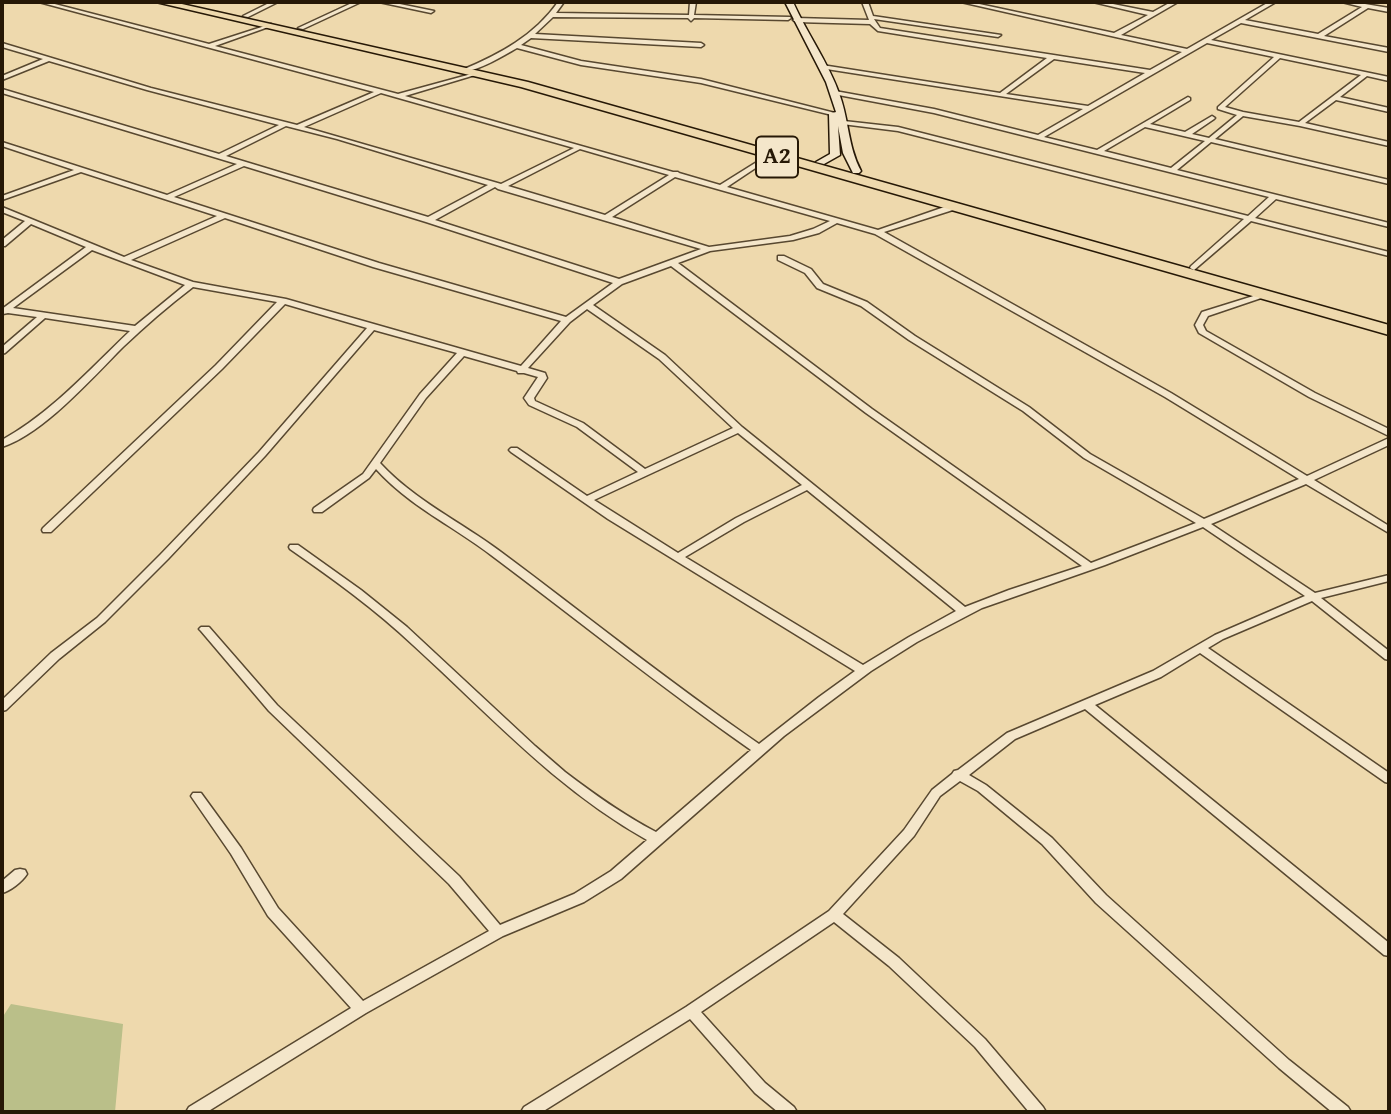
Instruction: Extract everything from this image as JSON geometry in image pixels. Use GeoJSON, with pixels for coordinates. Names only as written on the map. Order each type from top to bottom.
{"type":"FeatureCollection","features":[{"type":"Feature","properties":{"kind":"highway","name":"A2"},"geometry":{"type":"LineString","coordinates":[[162,2],[471,70]]}},
{"type":"Feature","properties":{"kind":"highway","name":"A2"},"geometry":{"type":"LineString","coordinates":[[181,2],[471,70],[856,171],[1389,323]]}},
{"type":"Feature","properties":{"kind":"highway","name":"A2"},"geometry":{"type":"LineString","coordinates":[[703,133],[770,156],[956,206],[1389,330]]}},
{"type":"Feature","properties":{"kind":"street"},"geometry":{"type":"LineString","coordinates":[[42,2],[397,96],[878,232],[1168,395],[1389,530]]}},
{"type":"Feature","properties":{"kind":"street"},"geometry":{"type":"LineString","coordinates":[[246,16],[275,2]]}},
{"type":"Feature","properties":{"kind":"street"},"geometry":{"type":"LineString","coordinates":[[300,28],[358,2]]}},
{"type":"Feature","properties":{"kind":"street"},"geometry":{"type":"LineString","coordinates":[[382,2],[432,11]]}},
{"type":"Feature","properties":{"kind":"street"},"geometry":{"type":"LineString","coordinates":[[397,96],[471,70],[518,46],[553,15],[561,2]]}},
{"type":"Feature","properties":{"kind":"street"},"geometry":{"type":"LineString","coordinates":[[691,19],[693,2]]}},
{"type":"Feature","properties":{"kind":"street"},"geometry":{"type":"LineString","coordinates":[[782,2],[835,93],[844,123],[849,161],[856,171]]}},
{"type":"Feature","properties":{"kind":"street"},"geometry":{"type":"LineString","coordinates":[[789,2],[792,19],[827,92],[832,113],[835,155],[821,162]]}},
{"type":"Feature","properties":{"kind":"street"},"geometry":{"type":"LineString","coordinates":[[864,2],[878,29],[1149,72]]}},
{"type":"Feature","properties":{"kind":"street"},"geometry":{"type":"LineString","coordinates":[[964,2],[1186,51]]}},
{"type":"Feature","properties":{"kind":"street"},"geometry":{"type":"LineString","coordinates":[[1096,2],[1154,14]]}},
{"type":"Feature","properties":{"kind":"street"},"geometry":{"type":"LineString","coordinates":[[1116,35],[1175,2]]}},
{"type":"Feature","properties":{"kind":"street"},"geometry":{"type":"LineString","coordinates":[[1039,137],[1273,2]]}},
{"type":"Feature","properties":{"kind":"street"},"geometry":{"type":"LineString","coordinates":[[1350,2],[1389,10]]}},
{"type":"Feature","properties":{"kind":"street"},"geometry":{"type":"LineString","coordinates":[[1319,36],[1367,6]]}},
{"type":"Feature","properties":{"kind":"street"},"geometry":{"type":"LineString","coordinates":[[553,15],[691,19],[871,19],[998,35]]}},
{"type":"Feature","properties":{"kind":"street"},"geometry":{"type":"LineString","coordinates":[[1240,21],[1389,50]]}},
{"type":"Feature","properties":{"kind":"street"},"geometry":{"type":"LineString","coordinates":[[207,46],[269,25]]}},
{"type":"Feature","properties":{"kind":"street"},"geometry":{"type":"LineString","coordinates":[[531,36],[701,45]]}},
{"type":"Feature","properties":{"kind":"street"},"geometry":{"type":"LineString","coordinates":[[1207,41],[1389,79]]}},
{"type":"Feature","properties":{"kind":"street"},"geometry":{"type":"LineString","coordinates":[[2,45],[149,89],[286,124],[709,249]]}},
{"type":"Feature","properties":{"kind":"street"},"geometry":{"type":"LineString","coordinates":[[518,46],[581,63],[701,81],[832,113]]}},
{"type":"Feature","properties":{"kind":"street"},"geometry":{"type":"LineString","coordinates":[[1279,56],[1220,107],[1242,114],[1389,144]]}},
{"type":"Feature","properties":{"kind":"street"},"geometry":{"type":"LineString","coordinates":[[1003,93],[1052,57]]}},
{"type":"Feature","properties":{"kind":"street"},"geometry":{"type":"LineString","coordinates":[[2,78],[48,59]]}},
{"type":"Feature","properties":{"kind":"street"},"geometry":{"type":"LineString","coordinates":[[822,67],[1088,108]]}},
{"type":"Feature","properties":{"kind":"street"},"geometry":{"type":"LineString","coordinates":[[1300,124],[1366,74]]}},
{"type":"Feature","properties":{"kind":"street"},"geometry":{"type":"LineString","coordinates":[[2,91],[429,220],[619,282]]}},
{"type":"Feature","properties":{"kind":"street"},"geometry":{"type":"LineString","coordinates":[[298,128],[379,92]]}},
{"type":"Feature","properties":{"kind":"street"},"geometry":{"type":"LineString","coordinates":[[835,93],[898,103],[1389,225]]}},
{"type":"Feature","properties":{"kind":"street"},"geometry":{"type":"LineString","coordinates":[[1337,97],[1389,110]]}},
{"type":"Feature","properties":{"kind":"street"},"geometry":{"type":"LineString","coordinates":[[1098,152],[1188,99]]}},
{"type":"Feature","properties":{"kind":"street"},"geometry":{"type":"LineString","coordinates":[[1173,170],[1242,114]]}},
{"type":"Feature","properties":{"kind":"street"},"geometry":{"type":"LineString","coordinates":[[1186,135],[1212,118]]}},
{"type":"Feature","properties":{"kind":"street"},"geometry":{"type":"LineString","coordinates":[[844,123],[908,131],[1389,254]]}},
{"type":"Feature","properties":{"kind":"street"},"geometry":{"type":"LineString","coordinates":[[221,156],[286,124]]}},
{"type":"Feature","properties":{"kind":"street"},"geometry":{"type":"LineString","coordinates":[[1144,125],[1389,183]]}},
{"type":"Feature","properties":{"kind":"street"},"geometry":{"type":"LineString","coordinates":[[2,144],[376,265],[566,320]]}},
{"type":"Feature","properties":{"kind":"street"},"geometry":{"type":"LineString","coordinates":[[429,220],[580,147]]}},
{"type":"Feature","properties":{"kind":"street"},"geometry":{"type":"LineString","coordinates":[[722,187],[770,156]]}},
{"type":"Feature","properties":{"kind":"street"},"geometry":{"type":"LineString","coordinates":[[169,197],[243,164]]}},
{"type":"Feature","properties":{"kind":"street"},"geometry":{"type":"LineString","coordinates":[[2,198],[80,170]]}},
{"type":"Feature","properties":{"kind":"street"},"geometry":{"type":"LineString","coordinates":[[607,217],[676,173]]}},
{"type":"Feature","properties":{"kind":"street"},"geometry":{"type":"LineString","coordinates":[[1194,268],[1275,196]]}},
{"type":"Feature","properties":{"kind":"street"},"geometry":{"type":"LineString","coordinates":[[878,232],[956,206]]}},
{"type":"Feature","properties":{"kind":"street"},"geometry":{"type":"LineString","coordinates":[[2,209],[28,222],[191,284],[283,301],[542,375],[543,378],[529,398],[532,403],[580,425],[642,471]]}},
{"type":"Feature","properties":{"kind":"street"},"geometry":{"type":"LineString","coordinates":[[124,260],[224,216]]}},
{"type":"Feature","properties":{"kind":"street"},"geometry":{"type":"LineString","coordinates":[[521,371],[566,320],[619,282],[709,249],[790,238],[816,231],[837,220]]}},
{"type":"Feature","properties":{"kind":"street"},"geometry":{"type":"LineString","coordinates":[[2,244],[28,222]]}},
{"type":"Feature","properties":{"kind":"street"},"geometry":{"type":"LineString","coordinates":[[4,311],[91,247]]}},
{"type":"Feature","properties":{"kind":"street"},"geometry":{"type":"LineString","coordinates":[[781,258],[808,271],[820,286],[864,304],[912,338],[1026,409],[1087,456],[1205,524],[1313,597],[1389,656]]}},
{"type":"Feature","properties":{"kind":"street"},"geometry":{"type":"LineString","coordinates":[[674,264],[944,465],[1090,567]]}},
{"type":"Feature","properties":{"kind":"street"},"geometry":{"type":"LineString","coordinates":[[2,444],[31,428],[64,402],[137,328],[191,284]]}},
{"type":"Feature","properties":{"kind":"street"},"geometry":{"type":"LineString","coordinates":[[1266,295],[1205,314],[1199,325],[1203,333],[1312,395],[1389,433]]}},
{"type":"Feature","properties":{"kind":"street"},"geometry":{"type":"LineString","coordinates":[[47,530],[219,367],[283,301]]}},
{"type":"Feature","properties":{"kind":"street"},"geometry":{"type":"LineString","coordinates":[[587,305],[662,357],[739,429],[964,612]]}},
{"type":"Feature","properties":{"kind":"street"},"geometry":{"type":"LineString","coordinates":[[4,311],[137,328]]}},
{"type":"Feature","properties":{"kind":"street"},"geometry":{"type":"LineString","coordinates":[[2,351],[44,315]]}},
{"type":"Feature","properties":{"kind":"street"},"geometry":{"type":"LineString","coordinates":[[2,707],[55,656],[101,620],[163,557],[262,454],[372,327]]}},
{"type":"Feature","properties":{"kind":"street"},"geometry":{"type":"LineString","coordinates":[[318,510],[366,476],[423,396],[461,354]]}},
{"type":"Feature","properties":{"kind":"street"},"geometry":{"type":"LineString","coordinates":[[588,499],[642,471],[739,429]]}},
{"type":"Feature","properties":{"kind":"street"},"geometry":{"type":"LineString","coordinates":[[194,1112],[361,1009],[498,932],[579,898],[615,875],[759,750],[862,670],[964,612],[1205,524],[1307,482],[1389,441]]}},
{"type":"Feature","properties":{"kind":"street"},"geometry":{"type":"LineString","coordinates":[[514,450],[612,517],[680,556],[862,670]]}},
{"type":"Feature","properties":{"kind":"street"},"geometry":{"type":"LineString","coordinates":[[376,463],[405,489],[556,598],[672,691],[759,750]]}},
{"type":"Feature","properties":{"kind":"street"},"geometry":{"type":"LineString","coordinates":[[680,556],[807,486]]}},
{"type":"Feature","properties":{"kind":"street"},"geometry":{"type":"LineString","coordinates":[[295,547],[356,590],[416,641],[554,768],[625,823],[657,839]]}},
{"type":"Feature","properties":{"kind":"street"},"geometry":{"type":"LineString","coordinates":[[537,1110],[834,915],[909,833],[936,793],[1011,736],[1157,674],[1219,637],[1313,597],[1389,578]]}},
{"type":"Feature","properties":{"kind":"street"},"geometry":{"type":"LineString","coordinates":[[205,629],[273,708],[454,880],[498,932]]}},
{"type":"Feature","properties":{"kind":"street"},"geometry":{"type":"LineString","coordinates":[[1200,649],[1389,779]]}},
{"type":"Feature","properties":{"kind":"street"},"geometry":{"type":"LineString","coordinates":[[1086,704],[1389,951]]}},
{"type":"Feature","properties":{"kind":"street"},"geometry":{"type":"LineString","coordinates":[[958,774],[982,789],[1047,841],[1101,899],[1284,1064],[1343,1112]]}},
{"type":"Feature","properties":{"kind":"street"},"geometry":{"type":"LineString","coordinates":[[197,796],[236,851],[273,912],[361,1009]]}},
{"type":"Feature","properties":{"kind":"street"},"geometry":{"type":"LineString","coordinates":[[2,888],[20,874]]}},
{"type":"Feature","properties":{"kind":"street"},"geometry":{"type":"LineString","coordinates":[[834,915],[894,962],[980,1043],[1038,1112]]}},
{"type":"Feature","properties":{"kind":"street"},"geometry":{"type":"LineString","coordinates":[[691,1011],[760,1088],[789,1112]]}},
{"type":"Feature","properties":{"kind":"green space"},"geometry":{"type":"Polygon","coordinates":[[[11,1004],[123,1024],[115,1112],[2,1112],[2,1018],[11,1004]]]}}]}
